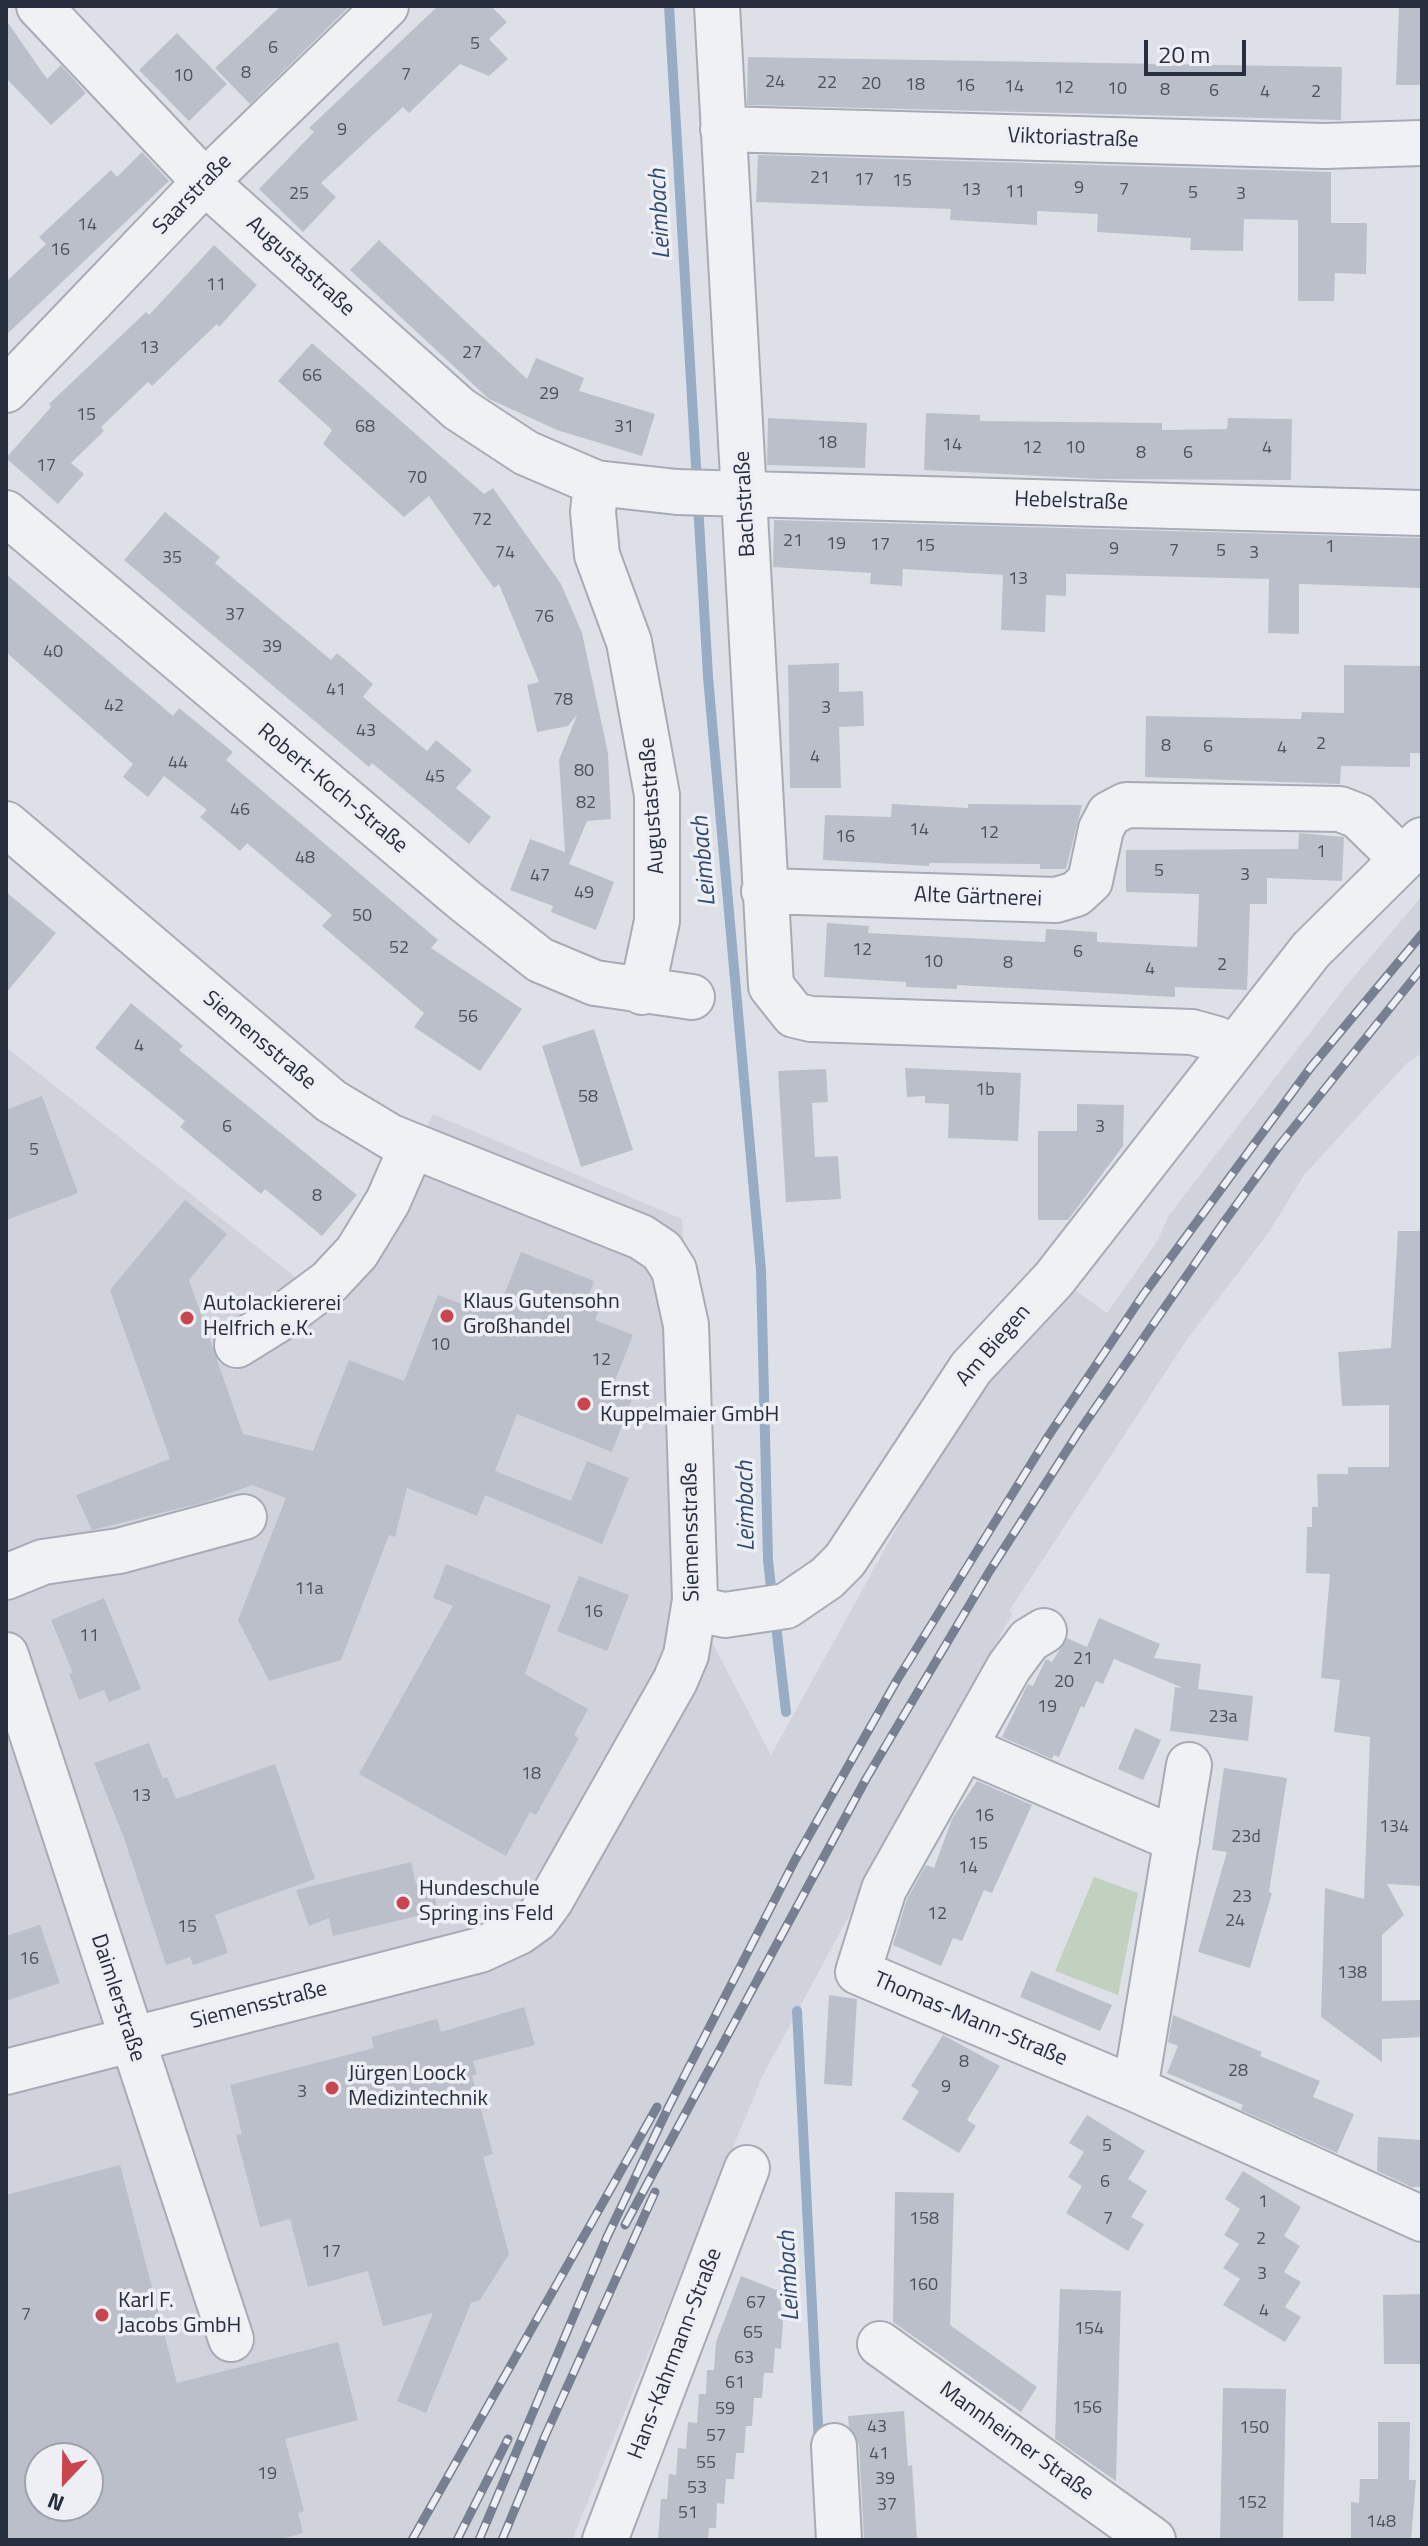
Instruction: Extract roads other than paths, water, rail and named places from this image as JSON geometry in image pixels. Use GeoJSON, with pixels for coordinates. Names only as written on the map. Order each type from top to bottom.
{"type":"FeatureCollection","features":[{"type":"Feature","properties":{"kind":"street","name":"Augustastraße"},"geometry":{"type":"LineString","coordinates":[[39,6],[205,182],[459,409],[526,453],[596,483],[677,492],[732,492]]}},
{"type":"Feature","properties":{"kind":"street","name":"Saarstraße"},"geometry":{"type":"LineString","coordinates":[[6,390],[205,182],[386,6]]}},
{"type":"Feature","properties":{"kind":"street","name":"Bachstraße"},"geometry":{"type":"LineString","coordinates":[[717,6],[732,492],[771,986],[779,1001],[794,1015],[811,1019],[1192,1032],[1217,1039],[1233,1049]]}},
{"type":"Feature","properties":{"kind":"street","name":"Viktoriastraße"},"geometry":{"type":"LineString","coordinates":[[723,129],[1324,146],[1422,143]]}},
{"type":"Feature","properties":{"kind":"street","name":"Augustastraße"},"geometry":{"type":"LineString","coordinates":[[596,483],[593,512],[597,555],[629,642],[650,740],[657,795],[657,921],[642,992]]}},
{"type":"Feature","properties":{"kind":"street","name":"Hebelstraße"},"geometry":{"type":"LineString","coordinates":[[732,492],[1422,513]]}},
{"type":"Feature","properties":{"kind":"street","name":"Robert-Koch-Straße"},"geometry":{"type":"LineString","coordinates":[[6,513],[464,900],[540,960],[595,983],[692,997]]}},
{"type":"Feature","properties":{"kind":"street","name":"Alte Gärtnerei"},"geometry":{"type":"LineString","coordinates":[[764,891],[1056,900],[1076,894],[1090,881],[1101,829],[1109,814],[1126,805],[1340,809],[1358,816],[1411,849]]}},
{"type":"Feature","properties":{"kind":"street","name":"Siemensstraße"},"geometry":{"type":"LineString","coordinates":[[6,824],[303,1079],[369,1125],[412,1146],[641,1237],[662,1251],[674,1270],[686,1325],[695,1609],[686,1655],[675,1681],[551,1900],[537,1919],[519,1932],[480,1950],[6,2072]]}},
{"type":"Feature","properties":{"kind":"street","name":"Am Biegen"},"geometry":{"type":"LineString","coordinates":[[695,1609],[725,1615],[768,1610],[827,1578],[845,1560],[971,1368],[1054,1279],[1311,950],[1411,849]]}},
{"type":"Feature","properties":{"kind":"street"},"geometry":{"type":"LineString","coordinates":[[237,1345],[329,1282],[357,1252],[388,1201],[412,1146]]}},
{"type":"Feature","properties":{"kind":"street"},"geometry":{"type":"LineString","coordinates":[[6,1577],[43,1562],[119,1551],[244,1517]]}},
{"type":"Feature","properties":{"kind":"street","name":"Thomas-Mann-Straße"},"geometry":{"type":"LineString","coordinates":[[1044,1631],[1018,1653],[884,1889],[858,1972],[1135,2089],[1422,2219]]}},
{"type":"Feature","properties":{"kind":"street","name":"Daimlerstraße"},"geometry":{"type":"LineString","coordinates":[[6,1655],[129,2039],[231,2339]]}},
{"type":"Feature","properties":{"kind":"street"},"geometry":{"type":"LineString","coordinates":[[964,1748],[1177,1840]]}},
{"type":"Feature","properties":{"kind":"street"},"geometry":{"type":"LineString","coordinates":[[1135,2089],[1189,1765]]}},
{"type":"Feature","properties":{"kind":"street","name":"Hans-Kahrmann-Straße"},"geometry":{"type":"LineString","coordinates":[[605,2540],[747,2168]]}},
{"type":"Feature","properties":{"kind":"street","name":"Mannheimer Straße"},"geometry":{"type":"LineString","coordinates":[[880,2344],[1153,2540]]}},
{"type":"Feature","properties":{"kind":"street"},"geometry":{"type":"LineString","coordinates":[[834,2446],[839,2540]]}},
{"type":"Feature","properties":{"kind":"waterway","name":"Leimbach"},"geometry":{"type":"LineString","coordinates":[[669,6],[697,483]]}},
{"type":"Feature","properties":{"kind":"waterway","name":"Leimbach"},"geometry":{"type":"LineString","coordinates":[[698,503],[708,677],[761,1270],[768,1560],[772,1596]]}},
{"type":"Feature","properties":{"kind":"waterway","name":"Leimbach"},"geometry":{"type":"LineString","coordinates":[[775,1616],[786,1712]]}},
{"type":"Feature","properties":{"kind":"waterway","name":"Leimbach"},"geometry":{"type":"LineString","coordinates":[[797,2011],[819,2444]]}},
{"type":"Feature","properties":{"kind":"railway"},"geometry":{"type":"LineString","coordinates":[[479,2540],[607,2237],[669,2106],[795,1860],[897,1680],[1047,1438],[1143,1295],[1311,1067],[1422,934]]}},
{"type":"Feature","properties":{"kind":"railway"},"geometry":{"type":"LineString","coordinates":[[625,2225],[866,1779],[989,1572],[1078,1433],[1219,1229],[1279,1146],[1422,968]]}},
{"type":"Feature","properties":{"kind":"railway"},"geometry":{"type":"LineString","coordinates":[[412,2540],[657,2107]]}},
{"type":"Feature","properties":{"kind":"railway"},"geometry":{"type":"LineString","coordinates":[[502,2540],[545,2436],[655,2192]]}},
{"type":"Feature","properties":{"kind":"railway"},"geometry":{"type":"LineString","coordinates":[[457,2540],[508,2439]]}},
{"type":"Feature","properties":{"kind":"place","name":"Klaus Gutensohn Großhandel"},"geometry":{"type":"Point","coordinates":[447,1316]}},
{"type":"Feature","properties":{"kind":"place","name":"Autolackiererei Helfrich e.K."},"geometry":{"type":"Point","coordinates":[187,1318]}},
{"type":"Feature","properties":{"kind":"place","name":"Ernst Kuppelmaier GmbH"},"geometry":{"type":"Point","coordinates":[584,1404]}},
{"type":"Feature","properties":{"kind":"place","name":"Hundeschule Spring ins Feld"},"geometry":{"type":"Point","coordinates":[403,1903]}},
{"type":"Feature","properties":{"kind":"place","name":"Jürgen Loock Medizintechnik"},"geometry":{"type":"Point","coordinates":[332,2088]}},
{"type":"Feature","properties":{"kind":"place","name":"Karl F. Jacobs GmbH"},"geometry":{"type":"Point","coordinates":[102,2315]}}]}
